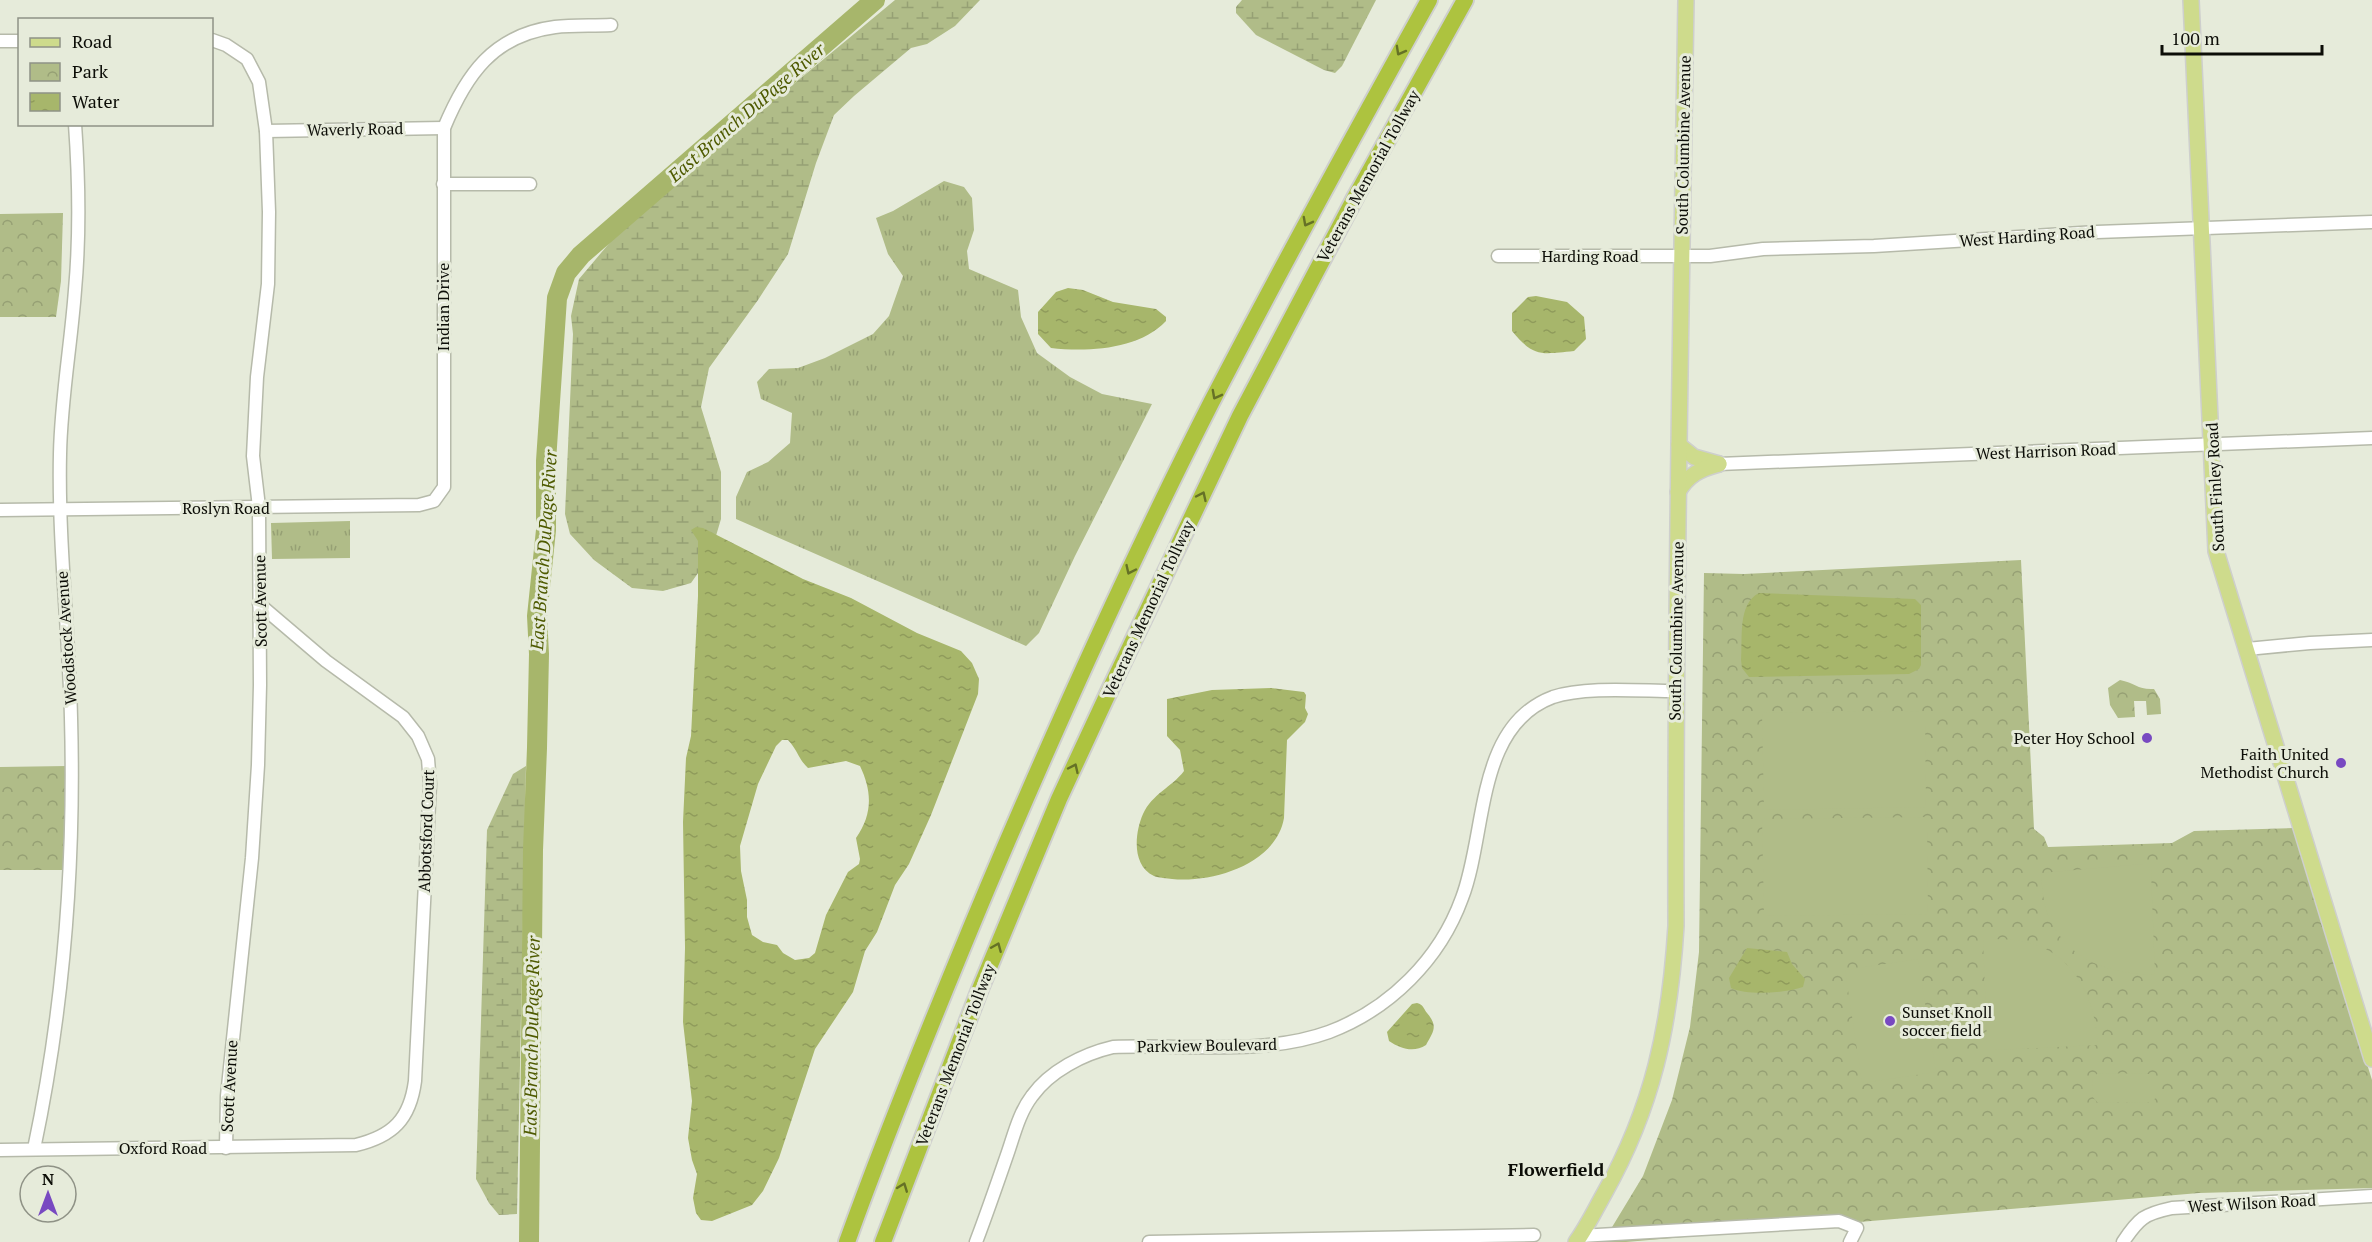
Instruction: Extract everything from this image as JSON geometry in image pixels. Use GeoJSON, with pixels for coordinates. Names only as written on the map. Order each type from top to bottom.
{"type":"FeatureCollection","features":[{"type":"Feature","properties":{"kind":"highway","name":"Veterans Memorial Tollway"},"geometry":{"type":"LineString","coordinates":[[847,1242],[950,979],[1078,679],[1212,401],[1329,180],[1429,0]]}},
{"type":"Feature","properties":{"kind":"highway","name":"Veterans Memorial Tollway"},"geometry":{"type":"LineString","coordinates":[[883,1242],[980,989],[1059,800],[1100,710],[1240,416],[1356,196],[1465,0]]}},
{"type":"Feature","properties":{"kind":"main road","name":"South Columbine Avenue"},"geometry":{"type":"LineString","coordinates":[[1578,1239],[1620,1165],[1642,1117],[1657,1066],[1668,1009],[1676,926],[1675,691],[1686,0]]}},
{"type":"Feature","properties":{"kind":"main road","name":"South Finley Road"},"geometry":{"type":"LineString","coordinates":[[2191,0],[2216,551],[2372,1059]]}},
{"type":"Feature","properties":{"kind":"main road"},"geometry":{"type":"LineString","coordinates":[[1679,445],[1694,457],[1719,464]]}},
{"type":"Feature","properties":{"kind":"main road"},"geometry":{"type":"LineString","coordinates":[[1678,492],[1684,482],[1694,473],[1719,464]]}},
{"type":"Feature","properties":{"kind":"street"},"geometry":{"type":"LineString","coordinates":[[444,128],[465,82],[477,67],[505,45],[544,29],[611,25]]}},
{"type":"Feature","properties":{"kind":"street","name":"Scott Avenue"},"geometry":{"type":"LineString","coordinates":[[213,40],[226,45],[247,59],[259,82],[266,131],[269,212],[268,284],[257,377],[253,456],[259,507],[260,604],[256,800],[246,927],[232,1038],[227,1096],[226,1148]]}},
{"type":"Feature","properties":{"kind":"street"},"geometry":{"type":"LineString","coordinates":[[0,41],[18,41]]}},
{"type":"Feature","properties":{"kind":"street","name":"Woodstock Avenue"},"geometry":{"type":"LineString","coordinates":[[34,1149],[58,1014],[70,875],[72,727],[61,541],[60,456],[62,405],[78,249],[79,176],[75,126]]}},
{"type":"Feature","properties":{"kind":"street","name":"Waverly Road"},"geometry":{"type":"LineString","coordinates":[[266,131],[444,128]]}},
{"type":"Feature","properties":{"kind":"street","name":"Indian Drive"},"geometry":{"type":"LineString","coordinates":[[444,128],[444,487]]}},
{"type":"Feature","properties":{"kind":"street"},"geometry":{"type":"LineString","coordinates":[[443,184],[530,184]]}},
{"type":"Feature","properties":{"kind":"street","name":"West Harding Road"},"geometry":{"type":"LineString","coordinates":[[1682,256],[1710,256],[1763,249],[1874,246],[2175,228],[2372,222]]}},
{"type":"Feature","properties":{"kind":"street","name":"Harding Road"},"geometry":{"type":"LineString","coordinates":[[1498,256],[1682,256]]}},
{"type":"Feature","properties":{"kind":"street","name":"West Harrison Road"},"geometry":{"type":"LineString","coordinates":[[1719,464],[2372,438]]}},
{"type":"Feature","properties":{"kind":"street","name":"Roslyn Road"},"geometry":{"type":"LineString","coordinates":[[0,510],[419,505],[434,501],[444,487]]}},
{"type":"Feature","properties":{"kind":"street","name":"Abbotsford Court"},"geometry":{"type":"LineString","coordinates":[[260,604],[326,661],[403,717],[418,736],[428,759],[430,784],[415,1081],[407,1113],[394,1129]]}},
{"type":"Feature","properties":{"kind":"street"},"geometry":{"type":"LineString","coordinates":[[2247,649],[2310,642],[2372,640]]}},
{"type":"Feature","properties":{"kind":"street","name":"Parkview Boulevard"},"geometry":{"type":"LineString","coordinates":[[976,1242],[1020,1117],[1033,1094],[1045,1082],[1070,1064],[1096,1051],[1113,1047],[1282,1044],[1328,1032],[1363,1016],[1414,977],[1447,930],[1463,897],[1471,871],[1492,765],[1508,732],[1520,719],[1536,706],[1554,697],[1572,693],[1675,691]]}},
{"type":"Feature","properties":{"kind":"street","name":"Oxford Road"},"geometry":{"type":"LineString","coordinates":[[0,1150],[356,1145],[369,1142],[394,1129]]}},
{"type":"Feature","properties":{"kind":"street","name":"West Wilson Road"},"geometry":{"type":"LineString","coordinates":[[2123,1242],[2144,1215],[2172,1208],[2372,1196]]}},
{"type":"Feature","properties":{"kind":"street"},"geometry":{"type":"LineString","coordinates":[[1578,1239],[1839,1221],[1857,1228],[1850,1242]]}},
{"type":"Feature","properties":{"kind":"street"},"geometry":{"type":"LineString","coordinates":[[1149,1242],[1534,1235]]}},
{"type":"Feature","properties":{"kind":"green space"},"geometry":{"type":"Polygon","coordinates":[[[895,0],[980,0],[955,26],[927,44],[911,48],[834,115],[816,163],[788,254],[709,368],[701,407],[721,472],[721,519],[710,556],[691,583],[663,591],[632,588],[594,560],[570,534],[565,514],[573,334],[571,316],[579,279],[612,240],[656,198],[895,0]]]}},
{"type":"Feature","properties":{"kind":"green space"},"geometry":{"type":"Polygon","coordinates":[[[1242,0],[1376,0],[1342,66],[1335,73],[1324,70],[1256,35],[1236,13],[1236,7],[1242,0]]]}},
{"type":"Feature","properties":{"kind":"green space"},"geometry":{"type":"Polygon","coordinates":[[[944,181],[964,187],[972,198],[974,230],[967,251],[969,269],[1018,290],[1021,317],[1037,353],[1070,377],[1102,394],[1152,404],[1039,633],[1026,646],[736,519],[736,497],[747,472],[768,462],[790,443],[792,413],[761,399],[757,382],[769,369],[798,368],[825,358],[873,334],[889,316],[903,276],[888,254],[876,218],[893,211],[944,181]]]}},
{"type":"Feature","properties":{"kind":"green space"},"geometry":{"type":"Polygon","coordinates":[[[63,213],[61,281],[56,317],[0,317],[0,214],[63,213]]]}},
{"type":"Feature","properties":{"kind":"green space"},"geometry":{"type":"Polygon","coordinates":[[[350,521],[350,558],[272,559],[271,523],[350,521]]]}},
{"type":"Feature","properties":{"kind":"green space"},"geometry":{"type":"Polygon","coordinates":[[[2021,560],[2034,829],[2044,837],[2048,847],[2172,843],[2194,831],[2293,828],[2372,1080],[2372,1188],[2199,1193],[1626,1242],[1603,1242],[1643,1176],[1672,1100],[1690,1027],[1699,952],[1704,573],[1744,574],[2021,560]]]}},
{"type":"Feature","properties":{"kind":"green space"},"geometry":{"type":"Polygon","coordinates":[[[2120,680],[2154,689],[2160,699],[2161,714],[2147,715],[2146,701],[2134,701],[2135,717],[2118,718],[2110,705],[2108,688],[2120,680]]]}},
{"type":"Feature","properties":{"kind":"green space"},"geometry":{"type":"Polygon","coordinates":[[[1925,711],[1926,807],[1764,810],[1762,713],[1925,711]]]}},
{"type":"Feature","properties":{"kind":"green space"},"geometry":{"type":"Polygon","coordinates":[[[67,766],[64,870],[0,870],[0,767],[67,766]]]}},
{"type":"Feature","properties":{"kind":"green space"},"geometry":{"type":"Polygon","coordinates":[[[526,766],[517,1214],[499,1215],[489,1203],[476,1179],[487,830],[513,774],[526,766]]]}},
{"type":"Feature","properties":{"kind":"green space"},"geometry":{"type":"Polygon","coordinates":[[[1927,817],[1928,914],[1764,916],[1762,819],[1927,817]]]}},
{"type":"Feature","properties":{"kind":"green space"},"geometry":{"type":"Polygon","coordinates":[[[2143,864],[2151,870],[2155,975],[2106,968],[2078,954],[2056,931],[2046,910],[2042,889],[2041,873],[2143,864]]]}},
{"type":"Feature","properties":{"kind":"green space"},"geometry":{"type":"Polygon","coordinates":[[[1983,939],[2016,940],[2039,946],[2055,954],[2067,965],[2078,978],[2086,993],[2096,1027],[2098,1045],[1995,1050],[1987,1042],[1983,939]]]}},
{"type":"Feature","properties":{"kind":"green space","name":"Sunset Knoll soccer field"},"geometry":{"type":"Polygon","coordinates":[[[1918,959],[1936,1072],[1862,1083],[1845,970],[1918,959]]]}},
{"type":"Feature","properties":{"kind":"green space"},"geometry":{"type":"Polygon","coordinates":[[[2098,1073],[2150,1074],[2156,1079],[2156,1098],[2146,1103],[2097,1102],[2092,1096],[2093,1077],[2098,1073]]]}},
{"type":"Feature","properties":{"kind":"water"},"geometry":{"type":"Polygon","coordinates":[[[1068,288],[1083,290],[1113,302],[1156,309],[1166,317],[1166,321],[1155,331],[1142,338],[1112,347],[1080,350],[1051,348],[1038,334],[1038,312],[1056,292],[1068,288]]]}},
{"type":"Feature","properties":{"kind":"water"},"geometry":{"type":"Polygon","coordinates":[[[1536,296],[1567,302],[1584,317],[1586,339],[1574,351],[1539,352],[1526,346],[1512,331],[1512,313],[1528,297],[1536,296]]]}},
{"type":"Feature","properties":{"kind":"water"},"geometry":{"type":"Polygon","coordinates":[[[696,527],[703,528],[803,579],[851,598],[917,633],[961,651],[972,663],[979,679],[978,694],[931,815],[909,864],[895,885],[877,932],[865,951],[853,992],[815,1049],[779,1158],[763,1191],[752,1205],[712,1221],[701,1220],[696,1213],[693,1198],[697,1174],[688,1138],[692,1101],[683,1022],[685,948],[683,822],[686,758],[691,736],[698,596],[698,541],[691,530],[696,527]],[[782,740],[776,746],[758,784],[740,846],[747,917],[752,935],[763,942],[777,945],[783,953],[795,960],[809,958],[815,953],[826,915],[848,872],[859,864],[856,838],[862,829],[869,802],[867,784],[860,766],[846,761],[808,768],[788,740],[782,740]]]}},
{"type":"Feature","properties":{"kind":"water"},"geometry":{"type":"Polygon","coordinates":[[[1759,593],[1915,599],[1921,605],[1921,665],[1919,669],[1909,674],[1749,677],[1742,668],[1742,623],[1747,605],[1759,593]]]}},
{"type":"Feature","properties":{"kind":"water"},"geometry":{"type":"Polygon","coordinates":[[[1271,688],[1304,692],[1306,695],[1305,708],[1308,714],[1305,722],[1287,740],[1284,818],[1279,834],[1269,848],[1256,859],[1223,874],[1188,879],[1154,876],[1141,864],[1138,856],[1137,839],[1140,821],[1152,801],[1184,771],[1180,750],[1167,736],[1167,699],[1212,690],[1271,688]]]}},
{"type":"Feature","properties":{"kind":"water"},"geometry":{"type":"Polygon","coordinates":[[[1747,948],[1787,952],[1792,964],[1805,979],[1803,987],[1767,993],[1731,988],[1729,978],[1747,948]]]}},
{"type":"Feature","properties":{"kind":"water"},"geometry":{"type":"Polygon","coordinates":[[[1417,1003],[1423,1007],[1434,1025],[1426,1045],[1417,1049],[1408,1049],[1389,1041],[1387,1032],[1412,1004],[1417,1003]]]}},
{"type":"Feature","properties":{"kind":"waterway","name":"East Branch DuPage River"},"geometry":{"type":"LineString","coordinates":[[529,1242],[533,850],[539,654],[537,616],[546,530],[546,461],[557,298],[566,273],[581,255],[875,0]]}},
{"type":"Feature","properties":{"kind":"place","name":"Peter Hoy School"},"geometry":{"type":"Point","coordinates":[2147,738]}},
{"type":"Feature","properties":{"kind":"place","name":"Faith United Methodist Church"},"geometry":{"type":"Point","coordinates":[2341,763]}},
{"type":"Feature","properties":{"kind":"place","name":"Sunset Knoll soccer field"},"geometry":{"type":"Point","coordinates":[1890,1021]}},
{"type":"Feature","properties":{"kind":"district","name":"Flowerfield"},"geometry":{"type":"Point","coordinates":[1556,1169]}}]}
